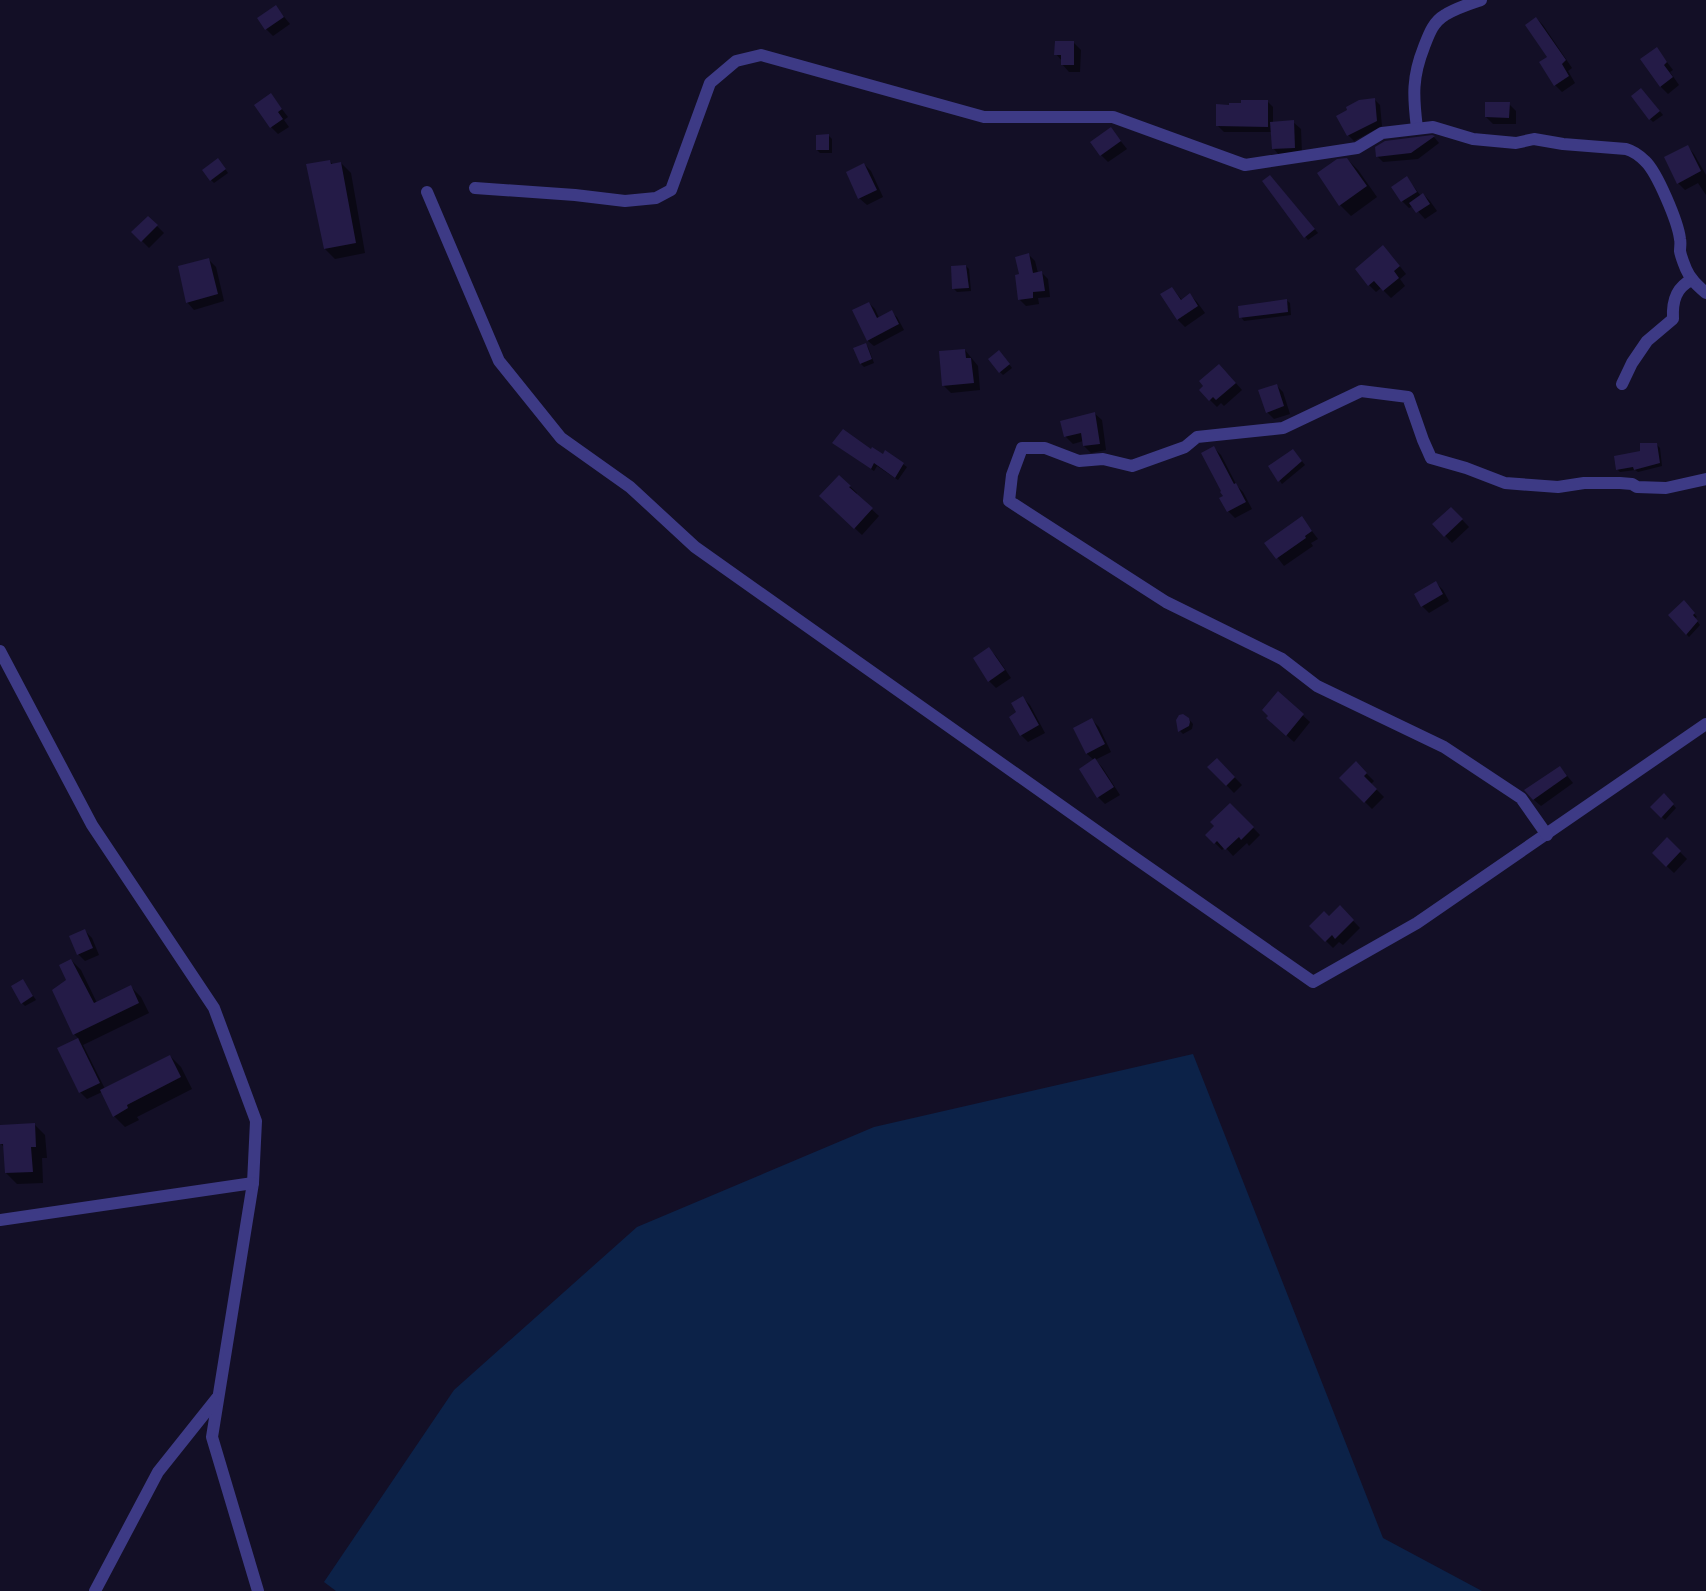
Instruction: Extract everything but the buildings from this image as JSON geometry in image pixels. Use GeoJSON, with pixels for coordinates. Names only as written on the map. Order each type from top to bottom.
{"type":"FeatureCollection","features":[{"type":"Feature","properties":{"kind":"street"},"geometry":{"type":"LineString","coordinates":[[1417,128],[1414,82],[1417,64],[1428,34],[1444,15],[1481,0]]}},
{"type":"Feature","properties":{"kind":"street"},"geometry":{"type":"LineString","coordinates":[[475,188],[575,195],[625,201],[656,198],[671,190],[710,83],[736,61],[761,55],[984,117],[1113,117],[1246,165],[1357,148],[1382,133],[1433,126],[1474,139],[1516,143],[1534,140],[1626,148],[1646,161],[1653,170],[1669,203],[1680,239],[1680,252],[1687,271],[1692,280],[1706,293]]}},
{"type":"Feature","properties":{"kind":"street"},"geometry":{"type":"LineString","coordinates":[[427,192],[499,361],[562,438],[630,487],[695,547],[1313,982],[1417,923],[1706,724]]}},
{"type":"Feature","properties":{"kind":"street"},"geometry":{"type":"LineString","coordinates":[[1622,384],[1632,363],[1647,341],[1673,319],[1672,308],[1678,290],[1684,283],[1692,280]]}},
{"type":"Feature","properties":{"kind":"street"},"geometry":{"type":"LineString","coordinates":[[1547,835],[1521,798],[1444,747],[1317,686],[1282,658],[1166,602],[1009,501],[1012,475],[1022,448],[1045,448],[1079,461],[1103,458],[1132,466],[1185,446],[1197,437],[1283,428],[1361,391],[1408,397],[1431,458],[1505,482],[1558,487],[1584,483],[1620,483],[1632,484],[1637,487],[1666,488],[1706,479]]}},
{"type":"Feature","properties":{"kind":"street"},"geometry":{"type":"LineString","coordinates":[[0,651],[92,825],[214,1008],[256,1121],[253,1182],[212,1437],[258,1591]]}},
{"type":"Feature","properties":{"kind":"street"},"geometry":{"type":"LineString","coordinates":[[0,1220],[253,1182]]}},
{"type":"Feature","properties":{"kind":"street"},"geometry":{"type":"LineString","coordinates":[[96,1591],[158,1472],[219,1396]]}},
{"type":"Feature","properties":{"kind":"water"},"geometry":{"type":"Polygon","coordinates":[[[1193,1054],[1383,1538],[1482,1591],[336,1591],[324,1582],[454,1390],[637,1227],[874,1127],[1193,1054]]]}}]}
